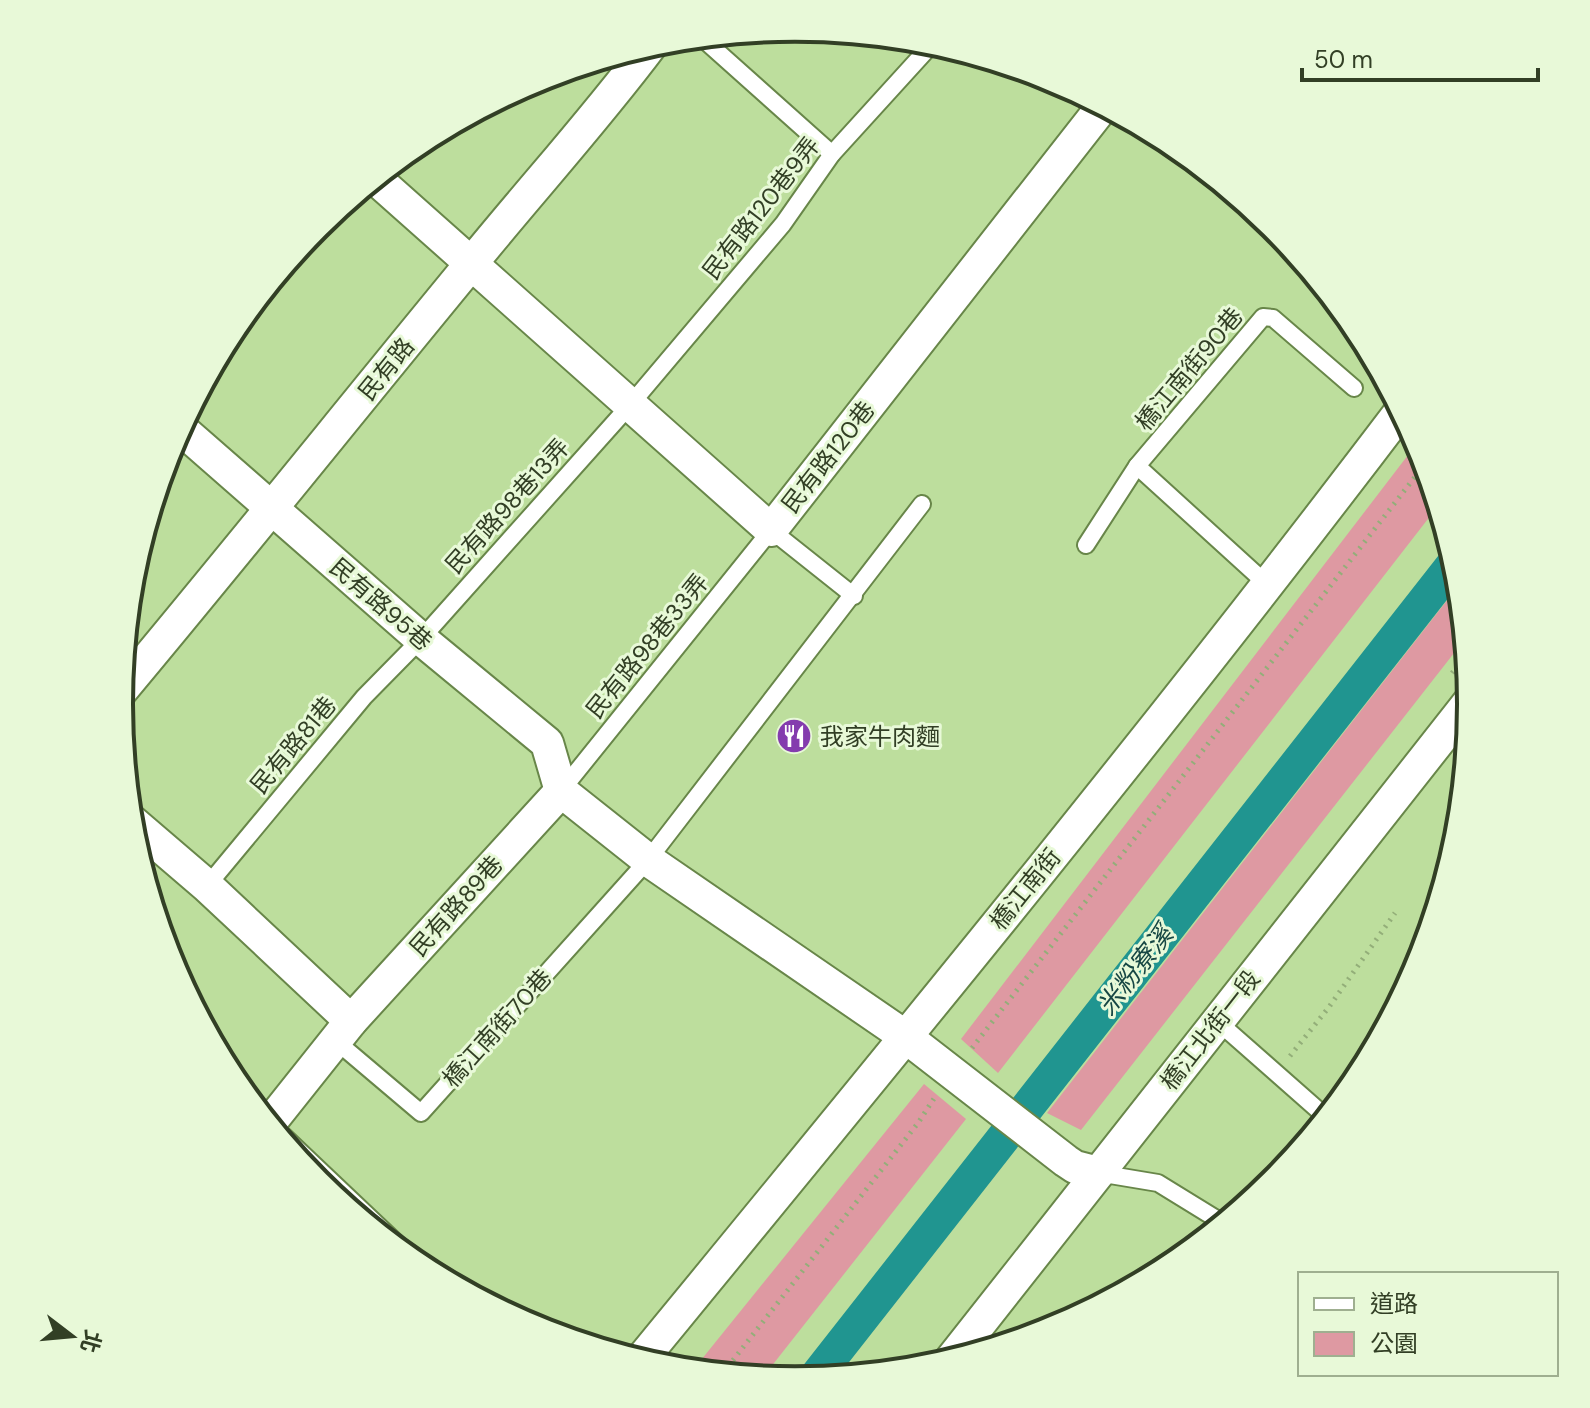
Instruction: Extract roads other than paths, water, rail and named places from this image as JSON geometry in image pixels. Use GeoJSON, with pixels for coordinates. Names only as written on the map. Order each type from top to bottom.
{"type":"FeatureCollection","features":[{"type":"Feature","properties":{"kind":"street","name":"民有路"},"geometry":{"type":"LineString","coordinates":[[134,676],[639,62]]}},
{"type":"Feature","properties":{"kind":"street","name":"民有路120巷"},"geometry":{"type":"LineString","coordinates":[[384,186],[771,530],[1096,115]]}},
{"type":"Feature","properties":{"kind":"street","name":"橋江南街"},"geometry":{"type":"LineString","coordinates":[[650,1349],[1269,586],[1393,421]]}},
{"type":"Feature","properties":{"kind":"street","name":"民有路95巷"},"geometry":{"type":"LineString","coordinates":[[190,436],[421,639],[547,743],[561,791]]}},
{"type":"Feature","properties":{"kind":"street","name":"橋江北街一段"},"geometry":{"type":"LineString","coordinates":[[964,1343],[1457,718]]}},
{"type":"Feature","properties":{"kind":"street"},"geometry":{"type":"LineString","coordinates":[[561,791],[648,860],[906,1037],[1075,1167],[1098,1173]]}},
{"type":"Feature","properties":{"kind":"street","name":"民有路89巷"},"geometry":{"type":"LineString","coordinates":[[277,1115],[343,1031],[561,791]]}},
{"type":"Feature","properties":{"kind":"street"},"geometry":{"type":"LineString","coordinates":[[146,834],[207,886],[343,1031]]}},
{"type":"Feature","properties":{"kind":"lane"},"geometry":{"type":"LineString","coordinates":[[713,48],[832,154]]}},
{"type":"Feature","properties":{"kind":"lane","name":"民有路120巷9弄"},"geometry":{"type":"LineString","coordinates":[[630,405],[783,224],[832,154],[922,55]]}},
{"type":"Feature","properties":{"kind":"lane","name":"橋江南街90巷"},"geometry":{"type":"LineString","coordinates":[[1086,545],[1137,466],[1263,317],[1273,318],[1354,388]]}},
{"type":"Feature","properties":{"kind":"lane","name":"民有路98巷13弄"},"geometry":{"type":"LineString","coordinates":[[421,639],[630,405]]}},
{"type":"Feature","properties":{"kind":"lane","name":"橋江南街90巷"},"geometry":{"type":"LineString","coordinates":[[1137,466],[1269,586]]}},
{"type":"Feature","properties":{"kind":"lane","name":"橋江南街70巷"},"geometry":{"type":"LineString","coordinates":[[343,1031],[421,1113],[648,860],[922,504]]}},
{"type":"Feature","properties":{"kind":"lane"},"geometry":{"type":"LineString","coordinates":[[771,530],[854,596]]}},
{"type":"Feature","properties":{"kind":"lane","name":"民有路98巷33弄"},"geometry":{"type":"LineString","coordinates":[[561,791],[771,530]]}},
{"type":"Feature","properties":{"kind":"lane","name":"民有路81巷"},"geometry":{"type":"LineString","coordinates":[[207,886],[364,697],[421,639]]}},
{"type":"Feature","properties":{"kind":"lane"},"geometry":{"type":"LineString","coordinates":[[1217,1021],[1318,1110]]}},
{"type":"Feature","properties":{"kind":"lane"},"geometry":{"type":"LineString","coordinates":[[1098,1173],[1158,1183],[1213,1217]]}},
{"type":"Feature","properties":{"kind":"waterway","name":"米粉寮溪"},"geometry":{"type":"LineString","coordinates":[[825,1365],[1444,576]]}},
{"type":"Feature","properties":{"kind":"place","name":"我家牛肉麵"},"geometry":{"type":"Point","coordinates":[794,736]}}]}
